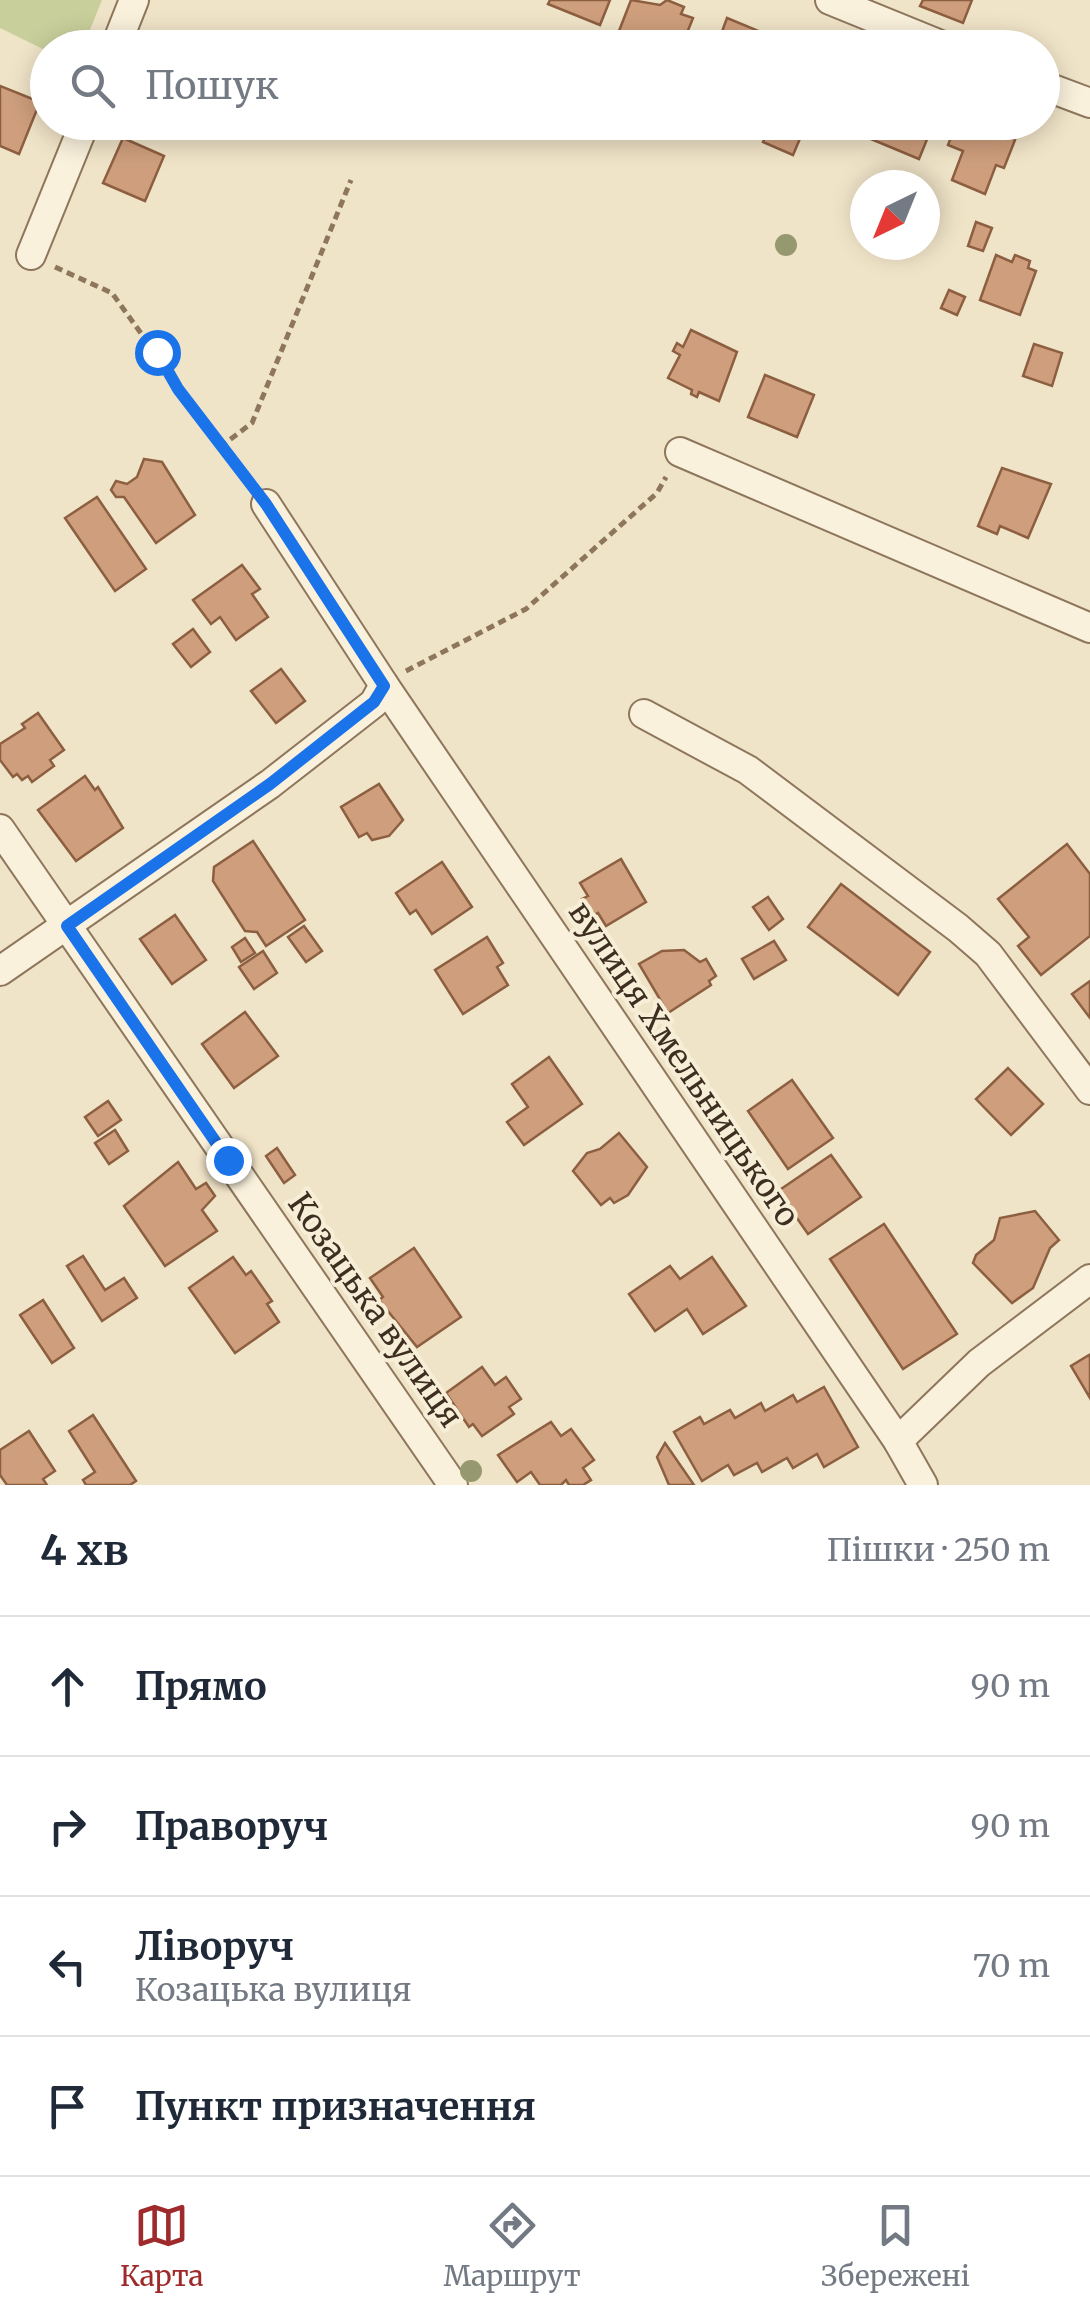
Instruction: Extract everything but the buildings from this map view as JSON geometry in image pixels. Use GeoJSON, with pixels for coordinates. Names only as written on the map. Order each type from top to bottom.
{"type":"FeatureCollection","features":[{"type":"Feature","properties":{"kind":"street"},"geometry":{"type":"LineString","coordinates":[[122,30],[134,0]]}},
{"type":"Feature","properties":{"kind":"street"},"geometry":{"type":"LineString","coordinates":[[830,0],[904,30]]}},
{"type":"Feature","properties":{"kind":"street"},"geometry":{"type":"LineString","coordinates":[[1060,92],[1090,103]]}},
{"type":"Feature","properties":{"kind":"street"},"geometry":{"type":"LineString","coordinates":[[31,256],[77,140]]}},
{"type":"Feature","properties":{"kind":"street"},"geometry":{"type":"LineString","coordinates":[[680,452],[1090,628]]}},
{"type":"Feature","properties":{"kind":"street","name":"вулиця Хмельницького"},"geometry":{"type":"LineString","coordinates":[[266,504],[384,686],[898,1441],[922,1485]]}},
{"type":"Feature","properties":{"kind":"street"},"geometry":{"type":"LineString","coordinates":[[0,971],[270,784],[374,702],[384,686]]}},
{"type":"Feature","properties":{"kind":"street"},"geometry":{"type":"LineString","coordinates":[[644,714],[748,770],[958,928],[988,954],[1090,1090]]}},
{"type":"Feature","properties":{"kind":"street","name":"Козацька вулиця"},"geometry":{"type":"LineString","coordinates":[[0,830],[453,1485]]}},
{"type":"Feature","properties":{"kind":"street"},"geometry":{"type":"LineString","coordinates":[[898,1441],[980,1364],[1090,1278]]}},
{"type":"Feature","properties":{"kind":"path"},"geometry":{"type":"LineString","coordinates":[[220,447],[252,423],[351,180]]}},
{"type":"Feature","properties":{"kind":"path"},"geometry":{"type":"LineString","coordinates":[[31,256],[112,293],[220,447],[266,504]]}},
{"type":"Feature","properties":{"kind":"path"},"geometry":{"type":"LineString","coordinates":[[384,686],[526,609],[657,492],[680,452]]}},
{"type":"Feature","properties":{"kind":"green space"},"geometry":{"type":"Polygon","coordinates":[[[0,0],[102,0],[90,30],[30,30],[30,43],[0,28],[0,0]]]}},
{"type":"Feature","properties":{"kind":"route"},"geometry":{"type":"LineString","coordinates":[[157,352],[178,389],[266,504],[384,686],[374,702],[270,784],[67,926],[228,1160]]}}]}
